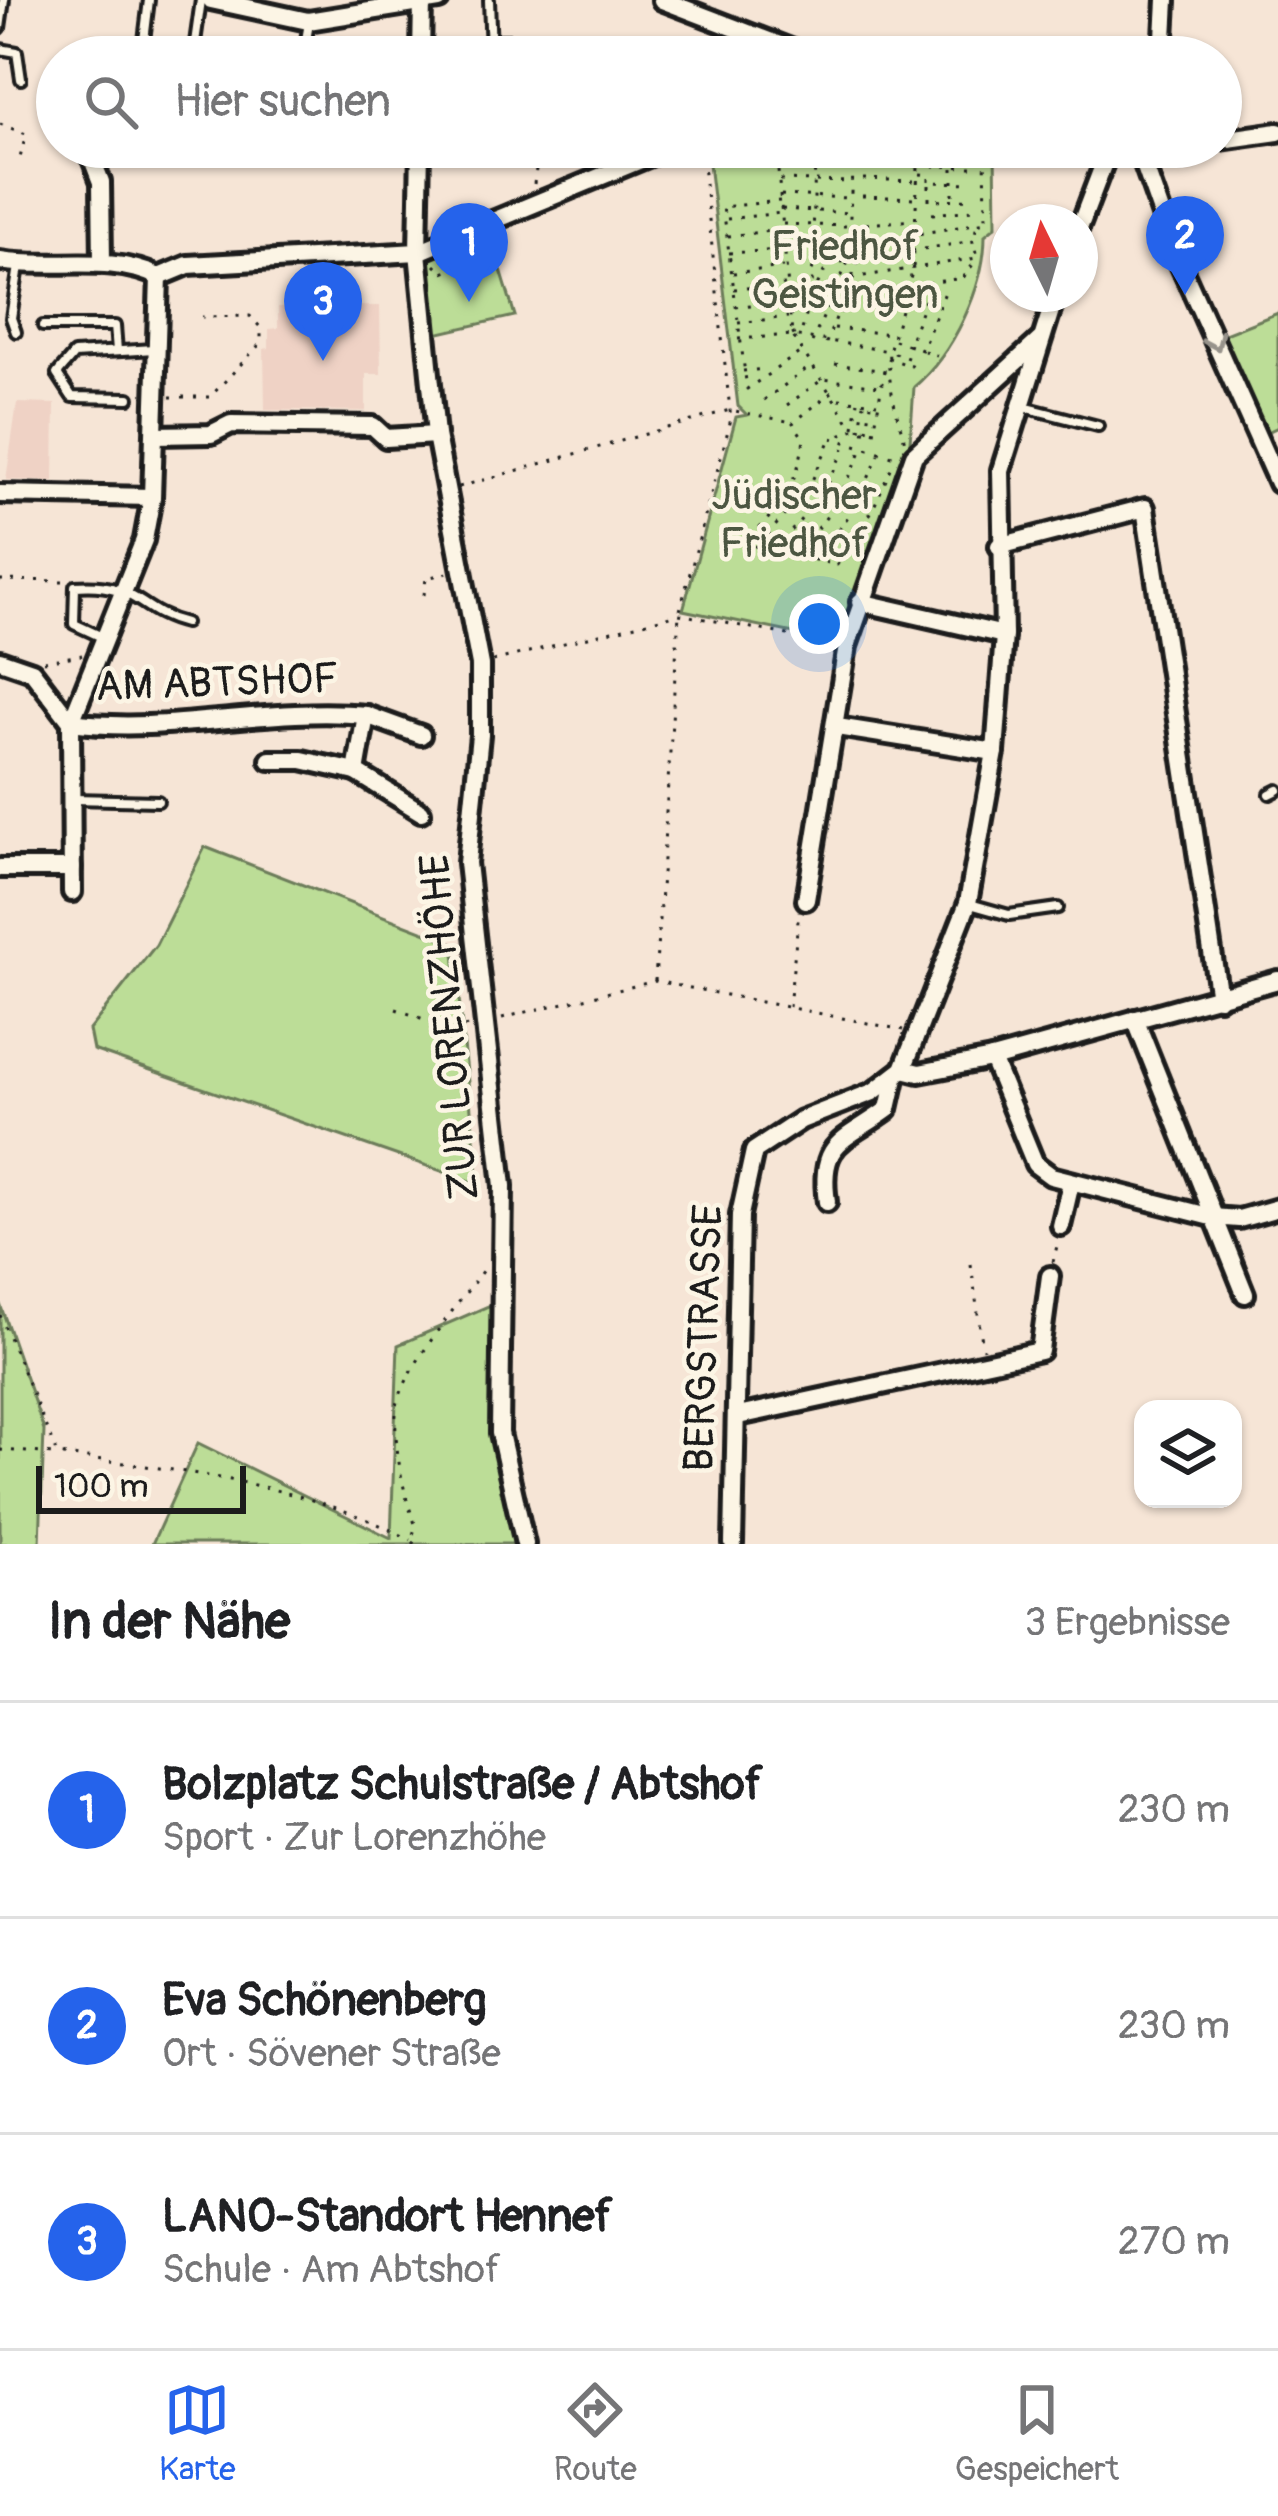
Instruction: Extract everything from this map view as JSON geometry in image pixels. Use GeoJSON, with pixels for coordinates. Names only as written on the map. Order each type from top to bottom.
{"type":"FeatureCollection","features":[{"type":"Feature","properties":{"kind":"street"},"geometry":{"type":"LineString","coordinates":[[211,0],[309,21],[427,2],[423,36]]}},
{"type":"Feature","properties":{"kind":"street"},"geometry":{"type":"LineString","coordinates":[[662,0],[756,36]]}},
{"type":"Feature","properties":{"kind":"street"},"geometry":{"type":"LineString","coordinates":[[1163,36],[1166,0]]}},
{"type":"Feature","properties":{"kind":"street"},"geometry":{"type":"LineString","coordinates":[[1242,137],[1278,133]]}},
{"type":"Feature","properties":{"kind":"street"},"geometry":{"type":"LineString","coordinates":[[96,168],[101,182],[102,262]]}},
{"type":"Feature","properties":{"kind":"street","name":"ZUR LORENZHÖHE"},"geometry":{"type":"LineString","coordinates":[[419,168],[436,435],[443,492],[480,664],[480,735],[467,863],[503,1186],[500,1433],[525,1544]]}},
{"type":"Feature","properties":{"kind":"street"},"geometry":{"type":"LineString","coordinates":[[9,263],[102,262],[135,266],[159,277],[188,265],[421,251],[622,168]]}},
{"type":"Feature","properties":{"kind":"street"},"geometry":{"type":"LineString","coordinates":[[1088,204],[1101,168]]}},
{"type":"Feature","properties":{"kind":"street"},"geometry":{"type":"LineString","coordinates":[[1145,168],[1176,255],[1278,483]]}},
{"type":"Feature","properties":{"kind":"street","name":"AM ABTSHOF"},"geometry":{"type":"LineString","coordinates":[[72,892],[71,722],[144,540],[157,435],[159,277]]}},
{"type":"Feature","properties":{"kind":"street"},"geometry":{"type":"LineString","coordinates":[[827,1202],[824,1162],[832,1148],[888,1109],[968,903],[995,752],[1004,635],[1000,470],[1050,312]]}},
{"type":"Feature","properties":{"kind":"street"},"geometry":{"type":"LineString","coordinates":[[806,900],[847,646],[914,454],[1040,339]]}},
{"type":"Feature","properties":{"kind":"street"},"geometry":{"type":"LineString","coordinates":[[157,435],[211,434],[231,424],[373,425],[386,439],[436,435]]}},
{"type":"Feature","properties":{"kind":"street"},"geometry":{"type":"LineString","coordinates":[[0,494],[152,497]]}},
{"type":"Feature","properties":{"kind":"street"},"geometry":{"type":"LineString","coordinates":[[999,546],[1145,508],[1219,998]]}},
{"type":"Feature","properties":{"kind":"street"},"geometry":{"type":"LineString","coordinates":[[860,602],[1004,635]]}},
{"type":"Feature","properties":{"kind":"street"},"geometry":{"type":"LineString","coordinates":[[0,660],[32,671]]}},
{"type":"Feature","properties":{"kind":"street","name":"AM ABTSHOF"},"geometry":{"type":"LineString","coordinates":[[32,671],[71,722],[116,728],[306,710],[365,715],[422,734]]}},
{"type":"Feature","properties":{"kind":"street","name":"AM ABTSHOF"},"geometry":{"type":"LineString","coordinates":[[356,772],[365,715]]}},
{"type":"Feature","properties":{"kind":"street"},"geometry":{"type":"LineString","coordinates":[[837,727],[995,752]]}},
{"type":"Feature","properties":{"kind":"street","name":"AM ABTSHOF"},"geometry":{"type":"LineString","coordinates":[[270,760],[302,760],[356,772],[421,812]]}},
{"type":"Feature","properties":{"kind":"street"},"geometry":{"type":"LineString","coordinates":[[0,868],[72,868]]}},
{"type":"Feature","properties":{"kind":"street"},"geometry":{"type":"LineString","coordinates":[[899,1074],[992,1059],[1278,980]]}},
{"type":"Feature","properties":{"kind":"street"},"geometry":{"type":"LineString","coordinates":[[1135,1019],[1245,1294]]}},
{"type":"Feature","properties":{"kind":"street"},"geometry":{"type":"LineString","coordinates":[[992,1059],[1035,1164],[1071,1184],[1212,1217],[1238,1219],[1278,1208]]}},
{"type":"Feature","properties":{"kind":"street","name":"BERGSTRASSE"},"geometry":{"type":"LineString","coordinates":[[733,1544],[740,1215],[754,1151],[801,1120],[899,1074]]}},
{"type":"Feature","properties":{"kind":"street"},"geometry":{"type":"LineString","coordinates":[[1061,1226],[1071,1184]]}},
{"type":"Feature","properties":{"kind":"street"},"geometry":{"type":"LineString","coordinates":[[738,1416],[1040,1351],[1050,1276]]}},
{"type":"Feature","properties":{"kind":"lane"},"geometry":{"type":"LineString","coordinates":[[0,28],[4,0]]}},
{"type":"Feature","properties":{"kind":"lane"},"geometry":{"type":"LineString","coordinates":[[145,36],[149,0]]}},
{"type":"Feature","properties":{"kind":"lane"},"geometry":{"type":"LineString","coordinates":[[196,36],[201,0]]}},
{"type":"Feature","properties":{"kind":"lane"},"geometry":{"type":"LineString","coordinates":[[490,0],[490,36]]}},
{"type":"Feature","properties":{"kind":"lane"},"geometry":{"type":"LineString","coordinates":[[306,36],[309,21]]}},
{"type":"Feature","properties":{"kind":"lane"},"geometry":{"type":"LineString","coordinates":[[0,49],[16,52],[21,80]]}},
{"type":"Feature","properties":{"kind":"lane"},"geometry":{"type":"LineString","coordinates":[[9,263],[16,332]]}},
{"type":"Feature","properties":{"kind":"lane"},"geometry":{"type":"LineString","coordinates":[[43,326],[116,326],[117,351]]}},
{"type":"Feature","properties":{"kind":"lane"},"geometry":{"type":"LineString","coordinates":[[129,398],[72,397],[57,374],[74,354],[156,349]]}},
{"type":"Feature","properties":{"kind":"lane"},"geometry":{"type":"LineString","coordinates":[[1019,406],[1098,426]]}},
{"type":"Feature","properties":{"kind":"lane"},"geometry":{"type":"LineString","coordinates":[[99,645],[74,624],[75,586],[124,587],[168,619],[185,623]]}},
{"type":"Feature","properties":{"kind":"lane"},"geometry":{"type":"LineString","coordinates":[[71,799],[158,801]]}},
{"type":"Feature","properties":{"kind":"lane"},"geometry":{"type":"LineString","coordinates":[[968,903],[1009,915],[1058,908]]}},
{"type":"Feature","properties":{"kind":"path"},"geometry":{"type":"LineString","coordinates":[[0,124],[26,134],[20,158]]}},
{"type":"Feature","properties":{"kind":"path"},"geometry":{"type":"LineString","coordinates":[[534,204],[537,168]]}},
{"type":"Feature","properties":{"kind":"path"},"geometry":{"type":"LineString","coordinates":[[656,981],[679,614],[730,410],[703,168]]}},
{"type":"Feature","properties":{"kind":"path"},"geometry":{"type":"LineString","coordinates":[[778,168],[792,335],[860,430]]}},
{"type":"Feature","properties":{"kind":"path"},"geometry":{"type":"LineString","coordinates":[[812,295],[815,168]]}},
{"type":"Feature","properties":{"kind":"path"},"geometry":{"type":"LineString","coordinates":[[812,343],[848,262],[852,168]]}},
{"type":"Feature","properties":{"kind":"path"},"geometry":{"type":"LineString","coordinates":[[757,548],[802,495],[832,438],[860,430],[874,433],[875,403],[913,269],[918,168]]}},
{"type":"Feature","properties":{"kind":"path"},"geometry":{"type":"LineString","coordinates":[[948,213],[953,168]]}},
{"type":"Feature","properties":{"kind":"path"},"geometry":{"type":"LineString","coordinates":[[729,254],[828,248],[986,222],[985,168]]}},
{"type":"Feature","properties":{"kind":"path"},"geometry":{"type":"LineString","coordinates":[[918,174],[929,175],[929,200],[972,200]]}},
{"type":"Feature","properties":{"kind":"path"},"geometry":{"type":"LineString","coordinates":[[778,179],[851,182]]}},
{"type":"Feature","properties":{"kind":"path"},"geometry":{"type":"LineString","coordinates":[[863,179],[917,182]]}},
{"type":"Feature","properties":{"kind":"path"},"geometry":{"type":"LineString","coordinates":[[929,182],[972,184]]}},
{"type":"Feature","properties":{"kind":"path"},"geometry":{"type":"LineString","coordinates":[[862,196],[916,198]]}},
{"type":"Feature","properties":{"kind":"path"},"geometry":{"type":"LineString","coordinates":[[802,351],[748,389],[723,207],[780,198],[851,198]]}},
{"type":"Feature","properties":{"kind":"path"},"geometry":{"type":"LineString","coordinates":[[932,214],[973,210]]}},
{"type":"Feature","properties":{"kind":"path"},"geometry":{"type":"LineString","coordinates":[[725,220],[781,211],[850,213]]}},
{"type":"Feature","properties":{"kind":"path"},"geometry":{"type":"LineString","coordinates":[[957,212],[959,226]]}},
{"type":"Feature","properties":{"kind":"path"},"geometry":{"type":"LineString","coordinates":[[866,224],[915,219]]}},
{"type":"Feature","properties":{"kind":"path"},"geometry":{"type":"LineString","coordinates":[[845,296],[963,278],[977,258],[977,223]]}},
{"type":"Feature","properties":{"kind":"path"},"geometry":{"type":"LineString","coordinates":[[738,339],[802,330],[828,264],[829,226]]}},
{"type":"Feature","properties":{"kind":"path"},"geometry":{"type":"LineString","coordinates":[[727,236],[782,227],[850,226]]}},
{"type":"Feature","properties":{"kind":"path"},"geometry":{"type":"LineString","coordinates":[[828,264],[974,241]]}},
{"type":"Feature","properties":{"kind":"path"},"geometry":{"type":"LineString","coordinates":[[421,251],[443,273],[473,262]]}},
{"type":"Feature","properties":{"kind":"path"},"geometry":{"type":"LineString","coordinates":[[852,278],[977,258]]}},
{"type":"Feature","properties":{"kind":"path"},"geometry":{"type":"LineString","coordinates":[[826,344],[859,261]]}},
{"type":"Feature","properties":{"kind":"path"},"geometry":{"type":"LineString","coordinates":[[731,273],[784,267]]}},
{"type":"Feature","properties":{"kind":"path"},"geometry":{"type":"LineString","coordinates":[[733,290],[786,285]]}},
{"type":"Feature","properties":{"kind":"path"},"geometry":{"type":"LineString","coordinates":[[922,350],[945,292]]}},
{"type":"Feature","properties":{"kind":"path"},"geometry":{"type":"LineString","coordinates":[[908,345],[928,293]]}},
{"type":"Feature","properties":{"kind":"path"},"geometry":{"type":"LineString","coordinates":[[735,307],[787,300]]}},
{"type":"Feature","properties":{"kind":"path"},"geometry":{"type":"LineString","coordinates":[[838,312],[904,304]]}},
{"type":"Feature","properties":{"kind":"path"},"geometry":{"type":"LineString","coordinates":[[156,397],[210,397],[261,343],[261,328],[250,316],[202,316]]}},
{"type":"Feature","properties":{"kind":"path"},"geometry":{"type":"LineString","coordinates":[[736,323],[788,317]]}},
{"type":"Feature","properties":{"kind":"path"},"geometry":{"type":"LineString","coordinates":[[832,327],[893,337],[937,355]]}},
{"type":"Feature","properties":{"kind":"path"},"geometry":{"type":"LineString","coordinates":[[792,335],[812,343],[888,355]]}},
{"type":"Feature","properties":{"kind":"path"},"geometry":{"type":"LineString","coordinates":[[764,400],[812,364]]}},
{"type":"Feature","properties":{"kind":"path"},"geometry":{"type":"LineString","coordinates":[[835,364],[886,370]]}},
{"type":"Feature","properties":{"kind":"path"},"geometry":{"type":"LineString","coordinates":[[742,371],[765,369]]}},
{"type":"Feature","properties":{"kind":"path"},"geometry":{"type":"LineString","coordinates":[[832,438],[904,460],[906,449],[886,370]]}},
{"type":"Feature","properties":{"kind":"path"},"geometry":{"type":"LineString","coordinates":[[787,405],[823,379],[881,386]]}},
{"type":"Feature","properties":{"kind":"path"},"geometry":{"type":"LineString","coordinates":[[794,423],[832,392]]}},
{"type":"Feature","properties":{"kind":"path"},"geometry":{"type":"LineString","coordinates":[[837,398],[875,403]]}},
{"type":"Feature","properties":{"kind":"path"},"geometry":{"type":"LineString","coordinates":[[860,430],[861,401]]}},
{"type":"Feature","properties":{"kind":"path"},"geometry":{"type":"LineString","coordinates":[[443,492],[730,410],[794,423],[804,439],[793,487],[754,533],[757,548]]}},
{"type":"Feature","properties":{"kind":"path"},"geometry":{"type":"LineString","coordinates":[[774,551],[825,491],[847,442]]}},
{"type":"Feature","properties":{"kind":"path"},"geometry":{"type":"LineString","coordinates":[[793,556],[818,533],[842,497],[863,447]]}},
{"type":"Feature","properties":{"kind":"path"},"geometry":{"type":"LineString","coordinates":[[816,561],[857,504],[880,453]]}},
{"type":"Feature","properties":{"kind":"path"},"geometry":{"type":"LineString","coordinates":[[757,548],[837,565],[896,457]]}},
{"type":"Feature","properties":{"kind":"path"},"geometry":{"type":"LineString","coordinates":[[793,487],[802,495]]}},
{"type":"Feature","properties":{"kind":"path"},"geometry":{"type":"LineString","coordinates":[[424,596],[426,578],[460,571]]}},
{"type":"Feature","properties":{"kind":"path"},"geometry":{"type":"LineString","coordinates":[[0,580],[75,586]]}},
{"type":"Feature","properties":{"kind":"path"},"geometry":{"type":"LineString","coordinates":[[480,664],[679,614],[847,646]]}},
{"type":"Feature","properties":{"kind":"path"},"geometry":{"type":"LineString","coordinates":[[32,671],[46,660],[99,645]]}},
{"type":"Feature","properties":{"kind":"path"},"geometry":{"type":"LineString","coordinates":[[789,1007],[797,922],[806,900]]}},
{"type":"Feature","properties":{"kind":"path"},"geometry":{"type":"LineString","coordinates":[[397,1009],[451,1029],[656,981],[916,1033]]}},
{"type":"Feature","properties":{"kind":"path"},"geometry":{"type":"LineString","coordinates":[[1050,1276],[1061,1226]]}},
{"type":"Feature","properties":{"kind":"path"},"geometry":{"type":"LineString","coordinates":[[0,1450],[209,1474],[369,1518],[413,1542],[416,1526],[407,1503],[395,1410],[417,1366],[488,1263],[501,1256]]}},
{"type":"Feature","properties":{"kind":"path"},"geometry":{"type":"LineString","coordinates":[[971,1264],[985,1363]]}},
{"type":"Feature","properties":{"kind":"path"},"geometry":{"type":"LineString","coordinates":[[0,1315],[57,1454]]}},
{"type":"Feature","properties":{"kind":"shaded area"},"geometry":{"type":"Polygon","coordinates":[[[380,306],[381,374],[366,374],[366,411],[265,410],[264,349],[269,348],[269,329],[278,328],[278,307],[380,306]]]}},
{"type":"Feature","properties":{"kind":"shaded area"},"geometry":{"type":"Polygon","coordinates":[[[17,403],[55,404],[54,481],[6,480],[17,403]]]}},
{"type":"Feature","properties":{"kind":"green space","name":"Friedhof Geistingen"},"geometry":{"type":"Polygon","coordinates":[[[710,168],[995,168],[996,204],[990,204],[990,231],[985,235],[973,297],[942,357],[914,387],[909,456],[842,643],[683,610],[736,417],[747,415],[738,406],[710,168]]]}},
{"type":"Feature","properties":{"kind":"green space"},"geometry":{"type":"Polygon","coordinates":[[[489,231],[515,316],[431,335],[423,263],[489,231]]]}},
{"type":"Feature","properties":{"kind":"green space"},"geometry":{"type":"Polygon","coordinates":[[[1278,313],[1278,427],[1265,433],[1222,335],[1278,313]]]}},
{"type":"Feature","properties":{"kind":"green space"},"geometry":{"type":"Polygon","coordinates":[[[205,847],[453,943],[479,1184],[93,1050],[89,1030],[156,945],[205,847]]]}},
{"type":"Feature","properties":{"kind":"green space"},"geometry":{"type":"Polygon","coordinates":[[[502,1300],[500,1433],[525,1544],[152,1544],[198,1443],[391,1538],[398,1345],[502,1300]]]}},
{"type":"Feature","properties":{"kind":"green space"},"geometry":{"type":"Polygon","coordinates":[[[0,1304],[44,1430],[40,1544],[0,1544],[0,1304]]]}},
{"type":"Feature","properties":{"kind":"place","name":"Eva Schönenberg"},"geometry":{"type":"Point","coordinates":[1185,295]}},
{"type":"Feature","properties":{"kind":"place","name":"Bolzplatz Schulstraße / Abtshof"},"geometry":{"type":"Point","coordinates":[469,302]}},
{"type":"Feature","properties":{"kind":"place","name":"LANO-Standort Hennef"},"geometry":{"type":"Point","coordinates":[323,361]}},
{"type":"Feature","properties":{"kind":"park label","name":"Jüdischer Friedhof"},"geometry":{"type":"Point","coordinates":[794,520]}}]}
